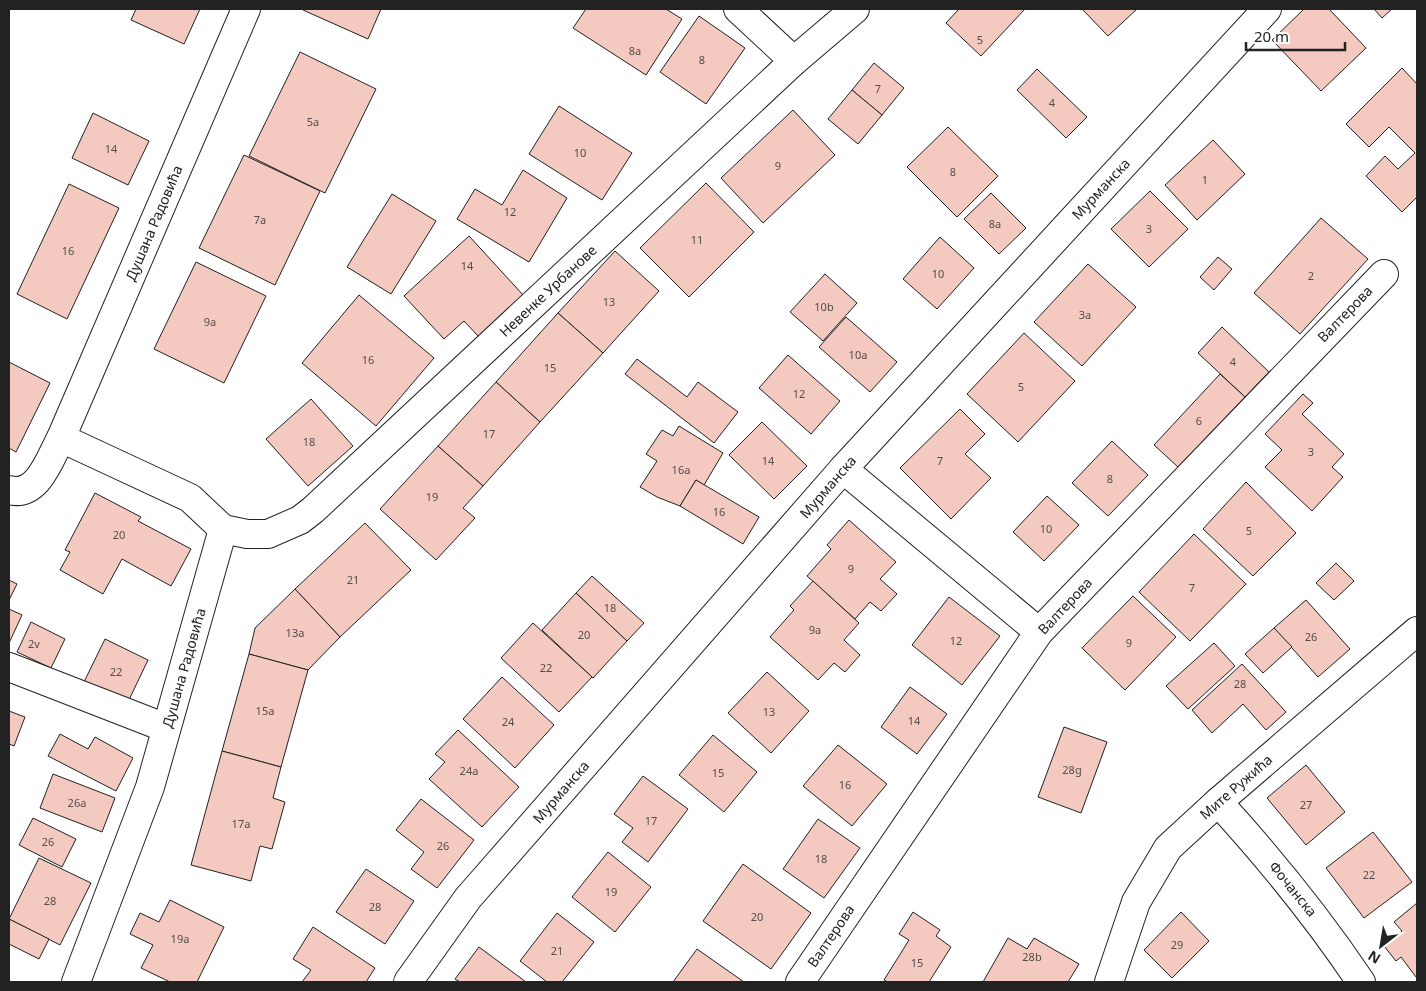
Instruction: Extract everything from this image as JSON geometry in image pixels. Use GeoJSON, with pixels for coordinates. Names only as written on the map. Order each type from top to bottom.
{"type":"FeatureCollection","features":[{"type":"Feature","properties":{"kind":"street","name":"Душана Радовића"},"geometry":{"type":"LineString","coordinates":[[16,490],[36,482],[61,438],[246,9]]}},
{"type":"Feature","properties":{"kind":"street"},"geometry":{"type":"LineString","coordinates":[[738,9],[794,61]]}},
{"type":"Feature","properties":{"kind":"street","name":"Невенке Урбанове"},"geometry":{"type":"LineString","coordinates":[[223,529],[247,534],[268,534],[300,520],[313,510],[794,61],[855,9]]}},
{"type":"Feature","properties":{"kind":"street","name":"Мурманска"},"geometry":{"type":"LineString","coordinates":[[408,982],[468,898],[843,469],[1267,9]]}},
{"type":"Feature","properties":{"kind":"street","name":"Валтерова"},"geometry":{"type":"LineString","coordinates":[[800,982],[1039,632],[1384,274]]}},
{"type":"Feature","properties":{"kind":"street"},"geometry":{"type":"LineString","coordinates":[[61,438],[190,498],[223,529]]}},
{"type":"Feature","properties":{"kind":"street"},"geometry":{"type":"LineString","coordinates":[[843,469],[1039,632]]}},
{"type":"Feature","properties":{"kind":"street","name":"Душана Радовића"},"geometry":{"type":"LineString","coordinates":[[76,982],[137,825],[223,529]]}},
{"type":"Feature","properties":{"kind":"street","name":"Мите Ружића"},"geometry":{"type":"LineString","coordinates":[[1109,982],[1136,902],[1168,848],[1218,802],[1417,631]]}},
{"type":"Feature","properties":{"kind":"street"},"geometry":{"type":"LineString","coordinates":[[9,667],[166,728]]}},
{"type":"Feature","properties":{"kind":"street","name":"Фочанска"},"geometry":{"type":"LineString","coordinates":[[1218,802],[1295,889],[1326,930],[1360,982]]}},
{"type":"Feature","properties":{"kind":"building"},"geometry":{"type":"Polygon","coordinates":[[[136,9],[200,9],[184,44],[131,20],[136,9]]]}},
{"type":"Feature","properties":{"kind":"building"},"geometry":{"type":"Polygon","coordinates":[[[304,9],[381,9],[368,39],[304,9]]]}},
{"type":"Feature","properties":{"kind":"building"},"geometry":{"type":"Polygon","coordinates":[[[586,9],[666,9],[682,19],[646,75],[573,28],[586,9]]]}},
{"type":"Feature","properties":{"kind":"building"},"geometry":{"type":"Polygon","coordinates":[[[959,9],[1025,9],[981,56],[946,23],[959,9]]]}},
{"type":"Feature","properties":{"kind":"building"},"geometry":{"type":"Polygon","coordinates":[[[1137,9],[1108,36],[1083,10],[1137,9]]]}},
{"type":"Feature","properties":{"kind":"building"},"geometry":{"type":"Polygon","coordinates":[[[1304,9],[1329,9],[1366,48],[1321,91],[1272,40],[1304,9]]]}},
{"type":"Feature","properties":{"kind":"building"},"geometry":{"type":"Polygon","coordinates":[[[1374,9],[1392,9],[1382,18],[1374,9]]]}},
{"type":"Feature","properties":{"kind":"building"},"geometry":{"type":"Polygon","coordinates":[[[699,16],[745,48],[706,104],[660,72],[699,16]]]}},
{"type":"Feature","properties":{"kind":"building"},"geometry":{"type":"Polygon","coordinates":[[[300,52],[376,89],[325,193],[249,156],[300,52]]]}},
{"type":"Feature","properties":{"kind":"building"},"geometry":{"type":"Polygon","coordinates":[[[874,63],[904,88],[882,115],[852,90],[874,63]]]}},
{"type":"Feature","properties":{"kind":"building"},"geometry":{"type":"Polygon","coordinates":[[[1402,68],[1417,84],[1417,197],[1402,212],[1366,176],[1385,156],[1398,169],[1415,153],[1389,127],[1369,147],[1346,124],[1402,68]]]}},
{"type":"Feature","properties":{"kind":"building"},"geometry":{"type":"Polygon","coordinates":[[[1037,69],[1087,117],[1066,138],[1017,90],[1037,69]]]}},
{"type":"Feature","properties":{"kind":"building"},"geometry":{"type":"Polygon","coordinates":[[[852,90],[882,115],[858,144],[828,119],[852,90]]]}},
{"type":"Feature","properties":{"kind":"building"},"geometry":{"type":"Polygon","coordinates":[[[559,106],[632,153],[602,200],[529,154],[559,106]]]}},
{"type":"Feature","properties":{"kind":"building"},"geometry":{"type":"Polygon","coordinates":[[[793,110],[835,155],[763,223],[721,178],[793,110]]]}},
{"type":"Feature","properties":{"kind":"building"},"geometry":{"type":"Polygon","coordinates":[[[93,113],[149,141],[128,185],[72,158],[93,113]]]}},
{"type":"Feature","properties":{"kind":"building"},"geometry":{"type":"Polygon","coordinates":[[[948,127],[998,176],[957,217],[907,167],[948,127]]]}},
{"type":"Feature","properties":{"kind":"building"},"geometry":{"type":"Polygon","coordinates":[[[1213,140],[1245,174],[1197,220],[1165,185],[1213,140]]]}},
{"type":"Feature","properties":{"kind":"building"},"geometry":{"type":"Polygon","coordinates":[[[244,155],[320,191],[275,285],[199,248],[244,155]]]}},
{"type":"Feature","properties":{"kind":"building"},"geometry":{"type":"Polygon","coordinates":[[[523,170],[567,198],[529,262],[457,219],[475,189],[502,205],[523,170]]]}},
{"type":"Feature","properties":{"kind":"building"},"geometry":{"type":"Polygon","coordinates":[[[706,183],[754,232],[689,297],[640,248],[706,183]]]}},
{"type":"Feature","properties":{"kind":"building"},"geometry":{"type":"Polygon","coordinates":[[[69,184],[119,208],[67,319],[17,294],[69,184]]]}},
{"type":"Feature","properties":{"kind":"building"},"geometry":{"type":"Polygon","coordinates":[[[1150,191],[1188,229],[1149,267],[1111,229],[1150,191]]]}},
{"type":"Feature","properties":{"kind":"building"},"geometry":{"type":"Polygon","coordinates":[[[991,193],[1026,228],[999,254],[964,219],[991,193]]]}},
{"type":"Feature","properties":{"kind":"building"},"geometry":{"type":"Polygon","coordinates":[[[392,194],[436,221],[391,294],[347,267],[392,194]]]}},
{"type":"Feature","properties":{"kind":"building"},"geometry":{"type":"Polygon","coordinates":[[[1321,218],[1368,259],[1300,334],[1254,293],[1321,218]]]}},
{"type":"Feature","properties":{"kind":"building"},"geometry":{"type":"Polygon","coordinates":[[[469,236],[524,296],[479,337],[464,321],[444,339],[404,296],[469,236]]]}},
{"type":"Feature","properties":{"kind":"building"},"geometry":{"type":"Polygon","coordinates":[[[940,237],[974,268],[937,309],[903,279],[940,237]]]}},
{"type":"Feature","properties":{"kind":"building"},"geometry":{"type":"Polygon","coordinates":[[[615,251],[659,291],[603,353],[558,313],[615,251]]]}},
{"type":"Feature","properties":{"kind":"building"},"geometry":{"type":"Polygon","coordinates":[[[1218,257],[1232,269],[1214,290],[1200,277],[1218,257]]]}},
{"type":"Feature","properties":{"kind":"building"},"geometry":{"type":"Polygon","coordinates":[[[196,262],[266,296],[224,383],[154,349],[196,262]]]}},
{"type":"Feature","properties":{"kind":"building"},"geometry":{"type":"Polygon","coordinates":[[[1088,264],[1136,307],[1082,366],[1034,322],[1088,264]]]}},
{"type":"Feature","properties":{"kind":"building"},"geometry":{"type":"Polygon","coordinates":[[[825,274],[857,303],[823,341],[790,312],[825,274]]]}},
{"type":"Feature","properties":{"kind":"building"},"geometry":{"type":"Polygon","coordinates":[[[359,295],[434,358],[376,426],[302,363],[359,295]]]}},
{"type":"Feature","properties":{"kind":"building"},"geometry":{"type":"Polygon","coordinates":[[[558,313],[603,353],[540,422],[496,382],[558,313]]]}},
{"type":"Feature","properties":{"kind":"building"},"geometry":{"type":"Polygon","coordinates":[[[846,317],[897,362],[870,392],[819,347],[846,317]]]}},
{"type":"Feature","properties":{"kind":"building"},"geometry":{"type":"Polygon","coordinates":[[[1222,327],[1269,372],[1245,397],[1198,353],[1222,327]]]}},
{"type":"Feature","properties":{"kind":"building"},"geometry":{"type":"Polygon","coordinates":[[[1024,333],[1075,381],[1018,442],[967,394],[1024,333]]]}},
{"type":"Feature","properties":{"kind":"building"},"geometry":{"type":"Polygon","coordinates":[[[788,355],[840,401],[811,434],[759,388],[788,355]]]}},
{"type":"Feature","properties":{"kind":"building"},"geometry":{"type":"Polygon","coordinates":[[[637,359],[687,397],[698,382],[738,412],[714,443],[625,374],[637,359]]]}},
{"type":"Feature","properties":{"kind":"building"},"geometry":{"type":"Polygon","coordinates":[[[9,362],[50,383],[16,452],[9,448],[9,362]]]}},
{"type":"Feature","properties":{"kind":"building"},"geometry":{"type":"Polygon","coordinates":[[[1220,374],[1245,397],[1178,467],[1154,445],[1220,374]]]}},
{"type":"Feature","properties":{"kind":"building"},"geometry":{"type":"Polygon","coordinates":[[[496,382],[540,422],[483,486],[438,446],[496,382]]]}},
{"type":"Feature","properties":{"kind":"building"},"geometry":{"type":"Polygon","coordinates":[[[1303,394],[1313,403],[1302,414],[1344,454],[1332,467],[1343,477],[1312,511],[1265,467],[1282,450],[1265,434],[1303,394]]]}},
{"type":"Feature","properties":{"kind":"building"},"geometry":{"type":"Polygon","coordinates":[[[311,399],[353,446],[308,486],[266,439],[311,399]]]}},
{"type":"Feature","properties":{"kind":"building"},"geometry":{"type":"Polygon","coordinates":[[[960,409],[985,434],[965,454],[991,478],[951,519],[900,468],[960,409]]]}},
{"type":"Feature","properties":{"kind":"building"},"geometry":{"type":"Polygon","coordinates":[[[762,422],[807,466],[774,499],[729,455],[762,422]]]}},
{"type":"Feature","properties":{"kind":"building"},"geometry":{"type":"Polygon","coordinates":[[[679,426],[723,453],[704,485],[696,480],[680,506],[657,497],[640,487],[657,461],[646,454],[662,430],[673,436],[679,426]]]}},
{"type":"Feature","properties":{"kind":"building"},"geometry":{"type":"Polygon","coordinates":[[[1112,441],[1148,475],[1108,516],[1072,483],[1112,441]]]}},
{"type":"Feature","properties":{"kind":"building"},"geometry":{"type":"Polygon","coordinates":[[[438,446],[483,486],[463,508],[475,518],[436,560],[380,509],[438,446]]]}},
{"type":"Feature","properties":{"kind":"building"},"geometry":{"type":"Polygon","coordinates":[[[696,480],[759,517],[743,544],[680,506],[696,480]]]}},
{"type":"Feature","properties":{"kind":"building"},"geometry":{"type":"Polygon","coordinates":[[[1246,482],[1296,533],[1253,576],[1203,529],[1246,482]]]}},
{"type":"Feature","properties":{"kind":"building"},"geometry":{"type":"Polygon","coordinates":[[[95,493],[141,517],[138,521],[191,549],[171,586],[122,559],[103,594],[60,570],[70,552],[65,550],[95,493]]]}},
{"type":"Feature","properties":{"kind":"building"},"geometry":{"type":"Polygon","coordinates":[[[1047,496],[1079,525],[1044,561],[1013,532],[1047,496]]]}},
{"type":"Feature","properties":{"kind":"building"},"geometry":{"type":"Polygon","coordinates":[[[849,520],[896,562],[880,579],[897,594],[881,611],[870,602],[855,619],[807,576],[831,549],[827,545],[849,520]]]}},
{"type":"Feature","properties":{"kind":"building"},"geometry":{"type":"Polygon","coordinates":[[[365,523],[411,570],[340,637],[295,589],[365,523]]]}},
{"type":"Feature","properties":{"kind":"building"},"geometry":{"type":"Polygon","coordinates":[[[1194,534],[1246,584],[1190,641],[1139,592],[1194,534]]]}},
{"type":"Feature","properties":{"kind":"building"},"geometry":{"type":"Polygon","coordinates":[[[1336,563],[1354,581],[1334,600],[1316,583],[1336,563]]]}},
{"type":"Feature","properties":{"kind":"building"},"geometry":{"type":"Polygon","coordinates":[[[592,576],[644,623],[627,641],[576,593],[592,576]]]}},
{"type":"Feature","properties":{"kind":"building"},"geometry":{"type":"Polygon","coordinates":[[[9,580],[17,584],[9,600],[9,580]]]}},
{"type":"Feature","properties":{"kind":"building"},"geometry":{"type":"Polygon","coordinates":[[[813,581],[859,623],[844,640],[860,655],[845,672],[834,663],[818,680],[770,637],[794,610],[790,606],[813,581]]]}},
{"type":"Feature","properties":{"kind":"building"},"geometry":{"type":"Polygon","coordinates":[[[295,589],[340,637],[308,670],[249,654],[255,628],[295,589]]]}},
{"type":"Feature","properties":{"kind":"building"},"geometry":{"type":"Polygon","coordinates":[[[576,593],[627,641],[593,678],[542,630],[576,593]]]}},
{"type":"Feature","properties":{"kind":"building"},"geometry":{"type":"Polygon","coordinates":[[[1133,596],[1176,637],[1125,690],[1082,648],[1133,596]]]}},
{"type":"Feature","properties":{"kind":"building"},"geometry":{"type":"Polygon","coordinates":[[[949,597],[1000,636],[962,685],[912,645],[949,597]]]}},
{"type":"Feature","properties":{"kind":"building"},"geometry":{"type":"Polygon","coordinates":[[[1306,600],[1350,649],[1318,677],[1274,628],[1306,600]]]}},
{"type":"Feature","properties":{"kind":"building"},"geometry":{"type":"Polygon","coordinates":[[[9,609],[22,615],[9,643],[9,609]]]}},
{"type":"Feature","properties":{"kind":"building"},"geometry":{"type":"Polygon","coordinates":[[[31,622],[65,639],[51,668],[17,652],[31,622]]]}},
{"type":"Feature","properties":{"kind":"building"},"geometry":{"type":"Polygon","coordinates":[[[533,623],[592,677],[559,712],[501,658],[533,623]]]}},
{"type":"Feature","properties":{"kind":"building"},"geometry":{"type":"Polygon","coordinates":[[[1274,628],[1292,647],[1263,673],[1245,654],[1274,628]]]}},
{"type":"Feature","properties":{"kind":"building"},"geometry":{"type":"Polygon","coordinates":[[[105,639],[148,660],[127,704],[83,684],[105,639]]]}},
{"type":"Feature","properties":{"kind":"building"},"geometry":{"type":"Polygon","coordinates":[[[1214,643],[1235,666],[1188,709],[1166,686],[1214,643]]]}},
{"type":"Feature","properties":{"kind":"building"},"geometry":{"type":"Polygon","coordinates":[[[249,654],[308,670],[281,767],[222,751],[249,654]]]}},
{"type":"Feature","properties":{"kind":"building"},"geometry":{"type":"Polygon","coordinates":[[[1242,664],[1286,712],[1266,730],[1243,704],[1212,733],[1192,710],[1242,664]]]}},
{"type":"Feature","properties":{"kind":"building"},"geometry":{"type":"Polygon","coordinates":[[[767,672],[809,711],[771,753],[728,713],[767,672]]]}},
{"type":"Feature","properties":{"kind":"building"},"geometry":{"type":"Polygon","coordinates":[[[502,677],[554,725],[515,768],[463,719],[502,677]]]}},
{"type":"Feature","properties":{"kind":"building"},"geometry":{"type":"Polygon","coordinates":[[[910,687],[947,714],[917,754],[881,727],[910,687]]]}},
{"type":"Feature","properties":{"kind":"building"},"geometry":{"type":"Polygon","coordinates":[[[9,711],[25,717],[14,746],[9,744],[9,711]]]}},
{"type":"Feature","properties":{"kind":"building"},"geometry":{"type":"Polygon","coordinates":[[[1064,727],[1107,742],[1081,813],[1038,797],[1064,727]]]}},
{"type":"Feature","properties":{"kind":"building"},"geometry":{"type":"Polygon","coordinates":[[[458,730],[519,787],[482,827],[429,779],[445,762],[435,754],[458,730]]]}},
{"type":"Feature","properties":{"kind":"building"},"geometry":{"type":"Polygon","coordinates":[[[60,734],[88,749],[95,737],[133,758],[116,791],[48,756],[60,734]]]}},
{"type":"Feature","properties":{"kind":"building"},"geometry":{"type":"Polygon","coordinates":[[[713,735],[757,772],[724,812],[679,775],[713,735]]]}},
{"type":"Feature","properties":{"kind":"building"},"geometry":{"type":"Polygon","coordinates":[[[838,745],[887,784],[852,826],[803,786],[838,745]]]}},
{"type":"Feature","properties":{"kind":"building"},"geometry":{"type":"Polygon","coordinates":[[[222,751],[281,767],[273,798],[285,802],[272,849],[260,846],[251,881],[191,865],[222,751]]]}},
{"type":"Feature","properties":{"kind":"building"},"geometry":{"type":"Polygon","coordinates":[[[1306,765],[1345,812],[1306,845],[1267,798],[1306,765]]]}},
{"type":"Feature","properties":{"kind":"building"},"geometry":{"type":"Polygon","coordinates":[[[53,774],[115,798],[102,832],[40,808],[53,774]]]}},
{"type":"Feature","properties":{"kind":"building"},"geometry":{"type":"Polygon","coordinates":[[[643,776],[688,809],[648,862],[622,842],[633,828],[614,814],[643,776]]]}},
{"type":"Feature","properties":{"kind":"building"},"geometry":{"type":"Polygon","coordinates":[[[421,799],[474,840],[437,888],[411,869],[424,852],[396,830],[421,799]]]}},
{"type":"Feature","properties":{"kind":"building"},"geometry":{"type":"Polygon","coordinates":[[[33,818],[76,839],[62,867],[19,845],[33,818]]]}},
{"type":"Feature","properties":{"kind":"building"},"geometry":{"type":"Polygon","coordinates":[[[818,819],[860,848],[824,898],[783,869],[818,819]]]}},
{"type":"Feature","properties":{"kind":"building"},"geometry":{"type":"Polygon","coordinates":[[[1373,832],[1412,882],[1364,918],[1326,868],[1373,832]]]}},
{"type":"Feature","properties":{"kind":"building"},"geometry":{"type":"Polygon","coordinates":[[[608,852],[651,887],[615,932],[572,897],[608,852]]]}},
{"type":"Feature","properties":{"kind":"building"},"geometry":{"type":"Polygon","coordinates":[[[39,858],[91,883],[60,945],[9,919],[39,858]]]}},
{"type":"Feature","properties":{"kind":"building"},"geometry":{"type":"Polygon","coordinates":[[[743,864],[811,913],[771,969],[703,921],[743,864]]]}},
{"type":"Feature","properties":{"kind":"building"},"geometry":{"type":"Polygon","coordinates":[[[366,869],[414,901],[385,944],[336,912],[366,869]]]}},
{"type":"Feature","properties":{"kind":"building"},"geometry":{"type":"Polygon","coordinates":[[[170,900],[224,927],[197,982],[170,982],[141,968],[153,945],[130,934],[140,913],[159,922],[170,900]]]}},
{"type":"Feature","properties":{"kind":"building"},"geometry":{"type":"Polygon","coordinates":[[[1417,903],[1416,977],[1401,957],[1396,961],[1384,946],[1402,931],[1394,922],[1417,903]]]}},
{"type":"Feature","properties":{"kind":"building"},"geometry":{"type":"Polygon","coordinates":[[[913,912],[940,930],[936,936],[951,947],[929,982],[888,982],[884,980],[909,940],[899,934],[913,912]]]}},
{"type":"Feature","properties":{"kind":"building"},"geometry":{"type":"Polygon","coordinates":[[[1181,912],[1209,941],[1172,978],[1144,950],[1181,912]]]}},
{"type":"Feature","properties":{"kind":"building"},"geometry":{"type":"Polygon","coordinates":[[[557,913],[594,942],[562,982],[547,982],[520,961],[557,913]]]}},
{"type":"Feature","properties":{"kind":"building"},"geometry":{"type":"Polygon","coordinates":[[[9,919],[49,939],[39,959],[9,944],[9,919]]]}},
{"type":"Feature","properties":{"kind":"building"},"geometry":{"type":"Polygon","coordinates":[[[313,927],[375,968],[366,982],[302,982],[311,970],[293,959],[313,927]]]}},
{"type":"Feature","properties":{"kind":"building"},"geometry":{"type":"Polygon","coordinates":[[[1008,938],[1027,949],[1034,938],[1079,964],[1068,982],[983,982],[1008,938]]]}},
{"type":"Feature","properties":{"kind":"building"},"geometry":{"type":"Polygon","coordinates":[[[479,947],[526,982],[460,982],[455,979],[479,947]]]}},
{"type":"Feature","properties":{"kind":"building"},"geometry":{"type":"Polygon","coordinates":[[[697,949],[744,982],[673,982],[697,949]]]}}]}
